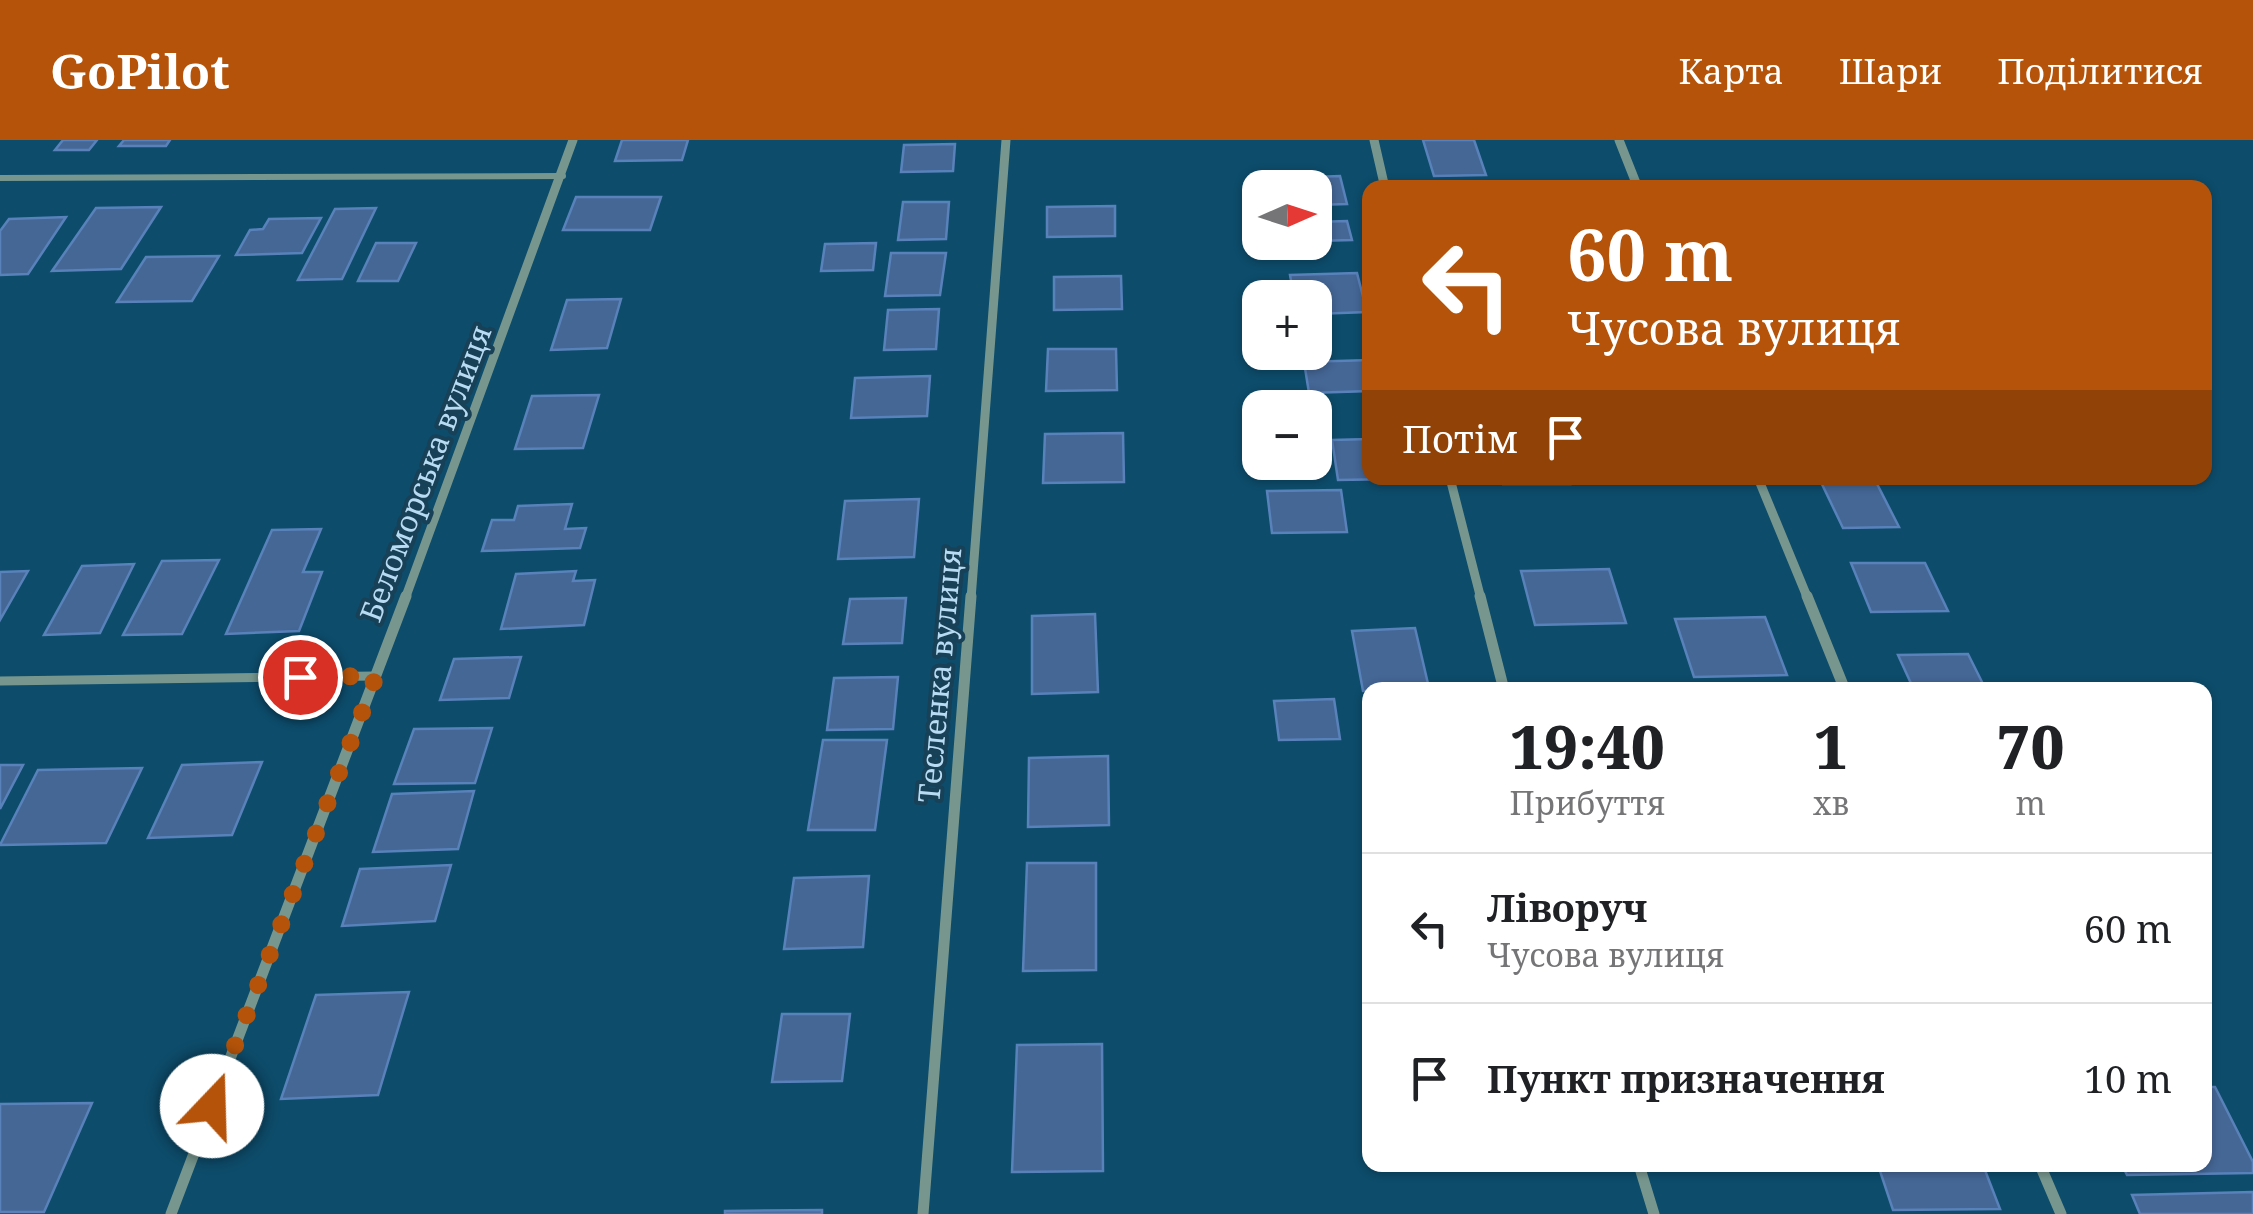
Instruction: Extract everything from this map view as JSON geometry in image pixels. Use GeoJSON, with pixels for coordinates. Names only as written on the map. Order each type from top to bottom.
{"type":"FeatureCollection","features":[{"type":"Feature","properties":{"kind":"street","name":"Беломорська вулиця"},"geometry":{"type":"LineString","coordinates":[[171,1214],[574,140]]}},
{"type":"Feature","properties":{"kind":"street","name":"Тесленка вулиця"},"geometry":{"type":"LineString","coordinates":[[923,1214],[1006,140]]}},
{"type":"Feature","properties":{"kind":"street"},"geometry":{"type":"LineString","coordinates":[[1374,140],[1383,180]]}},
{"type":"Feature","properties":{"kind":"street"},"geometry":{"type":"LineString","coordinates":[[1619,140],[1635,180]]}},
{"type":"Feature","properties":{"kind":"street"},"geometry":{"type":"LineString","coordinates":[[1452,485],[1502,682]]}},
{"type":"Feature","properties":{"kind":"street"},"geometry":{"type":"LineString","coordinates":[[1761,485],[1842,682]]}},
{"type":"Feature","properties":{"kind":"street"},"geometry":{"type":"LineString","coordinates":[[1641,1172],[1654,1214]]}},
{"type":"Feature","properties":{"kind":"street"},"geometry":{"type":"LineString","coordinates":[[2043,1172],[2060,1214]]}},
{"type":"Feature","properties":{"kind":"lane"},"geometry":{"type":"LineString","coordinates":[[0,178],[563,176]]}},
{"type":"Feature","properties":{"kind":"lane"},"geometry":{"type":"LineString","coordinates":[[0,681],[376,676]]}},
{"type":"Feature","properties":{"kind":"building"},"geometry":{"type":"Polygon","coordinates":[[[63,140],[97,140],[89,150],[55,150],[63,140]]]}},
{"type":"Feature","properties":{"kind":"building"},"geometry":{"type":"Polygon","coordinates":[[[124,140],[170,140],[166,146],[119,146],[124,140]]]}},
{"type":"Feature","properties":{"kind":"building"},"geometry":{"type":"Polygon","coordinates":[[[622,140],[688,140],[682,160],[615,161],[622,140]]]}},
{"type":"Feature","properties":{"kind":"building"},"geometry":{"type":"Polygon","coordinates":[[[1423,140],[1474,140],[1486,175],[1434,176],[1423,140]]]}},
{"type":"Feature","properties":{"kind":"building"},"geometry":{"type":"Polygon","coordinates":[[[955,144],[953,171],[901,172],[904,145],[955,144]]]}},
{"type":"Feature","properties":{"kind":"building"},"geometry":{"type":"Polygon","coordinates":[[[1332,176],[1340,176],[1347,204],[1332,204],[1332,176]]]}},
{"type":"Feature","properties":{"kind":"building"},"geometry":{"type":"Polygon","coordinates":[[[576,197],[661,197],[650,230],[563,230],[576,197]]]}},
{"type":"Feature","properties":{"kind":"building"},"geometry":{"type":"Polygon","coordinates":[[[903,202],[949,202],[946,239],[898,240],[903,202]]]}},
{"type":"Feature","properties":{"kind":"building"},"geometry":{"type":"Polygon","coordinates":[[[1115,206],[1115,236],[1047,237],[1047,207],[1115,206]]]}},
{"type":"Feature","properties":{"kind":"building"},"geometry":{"type":"Polygon","coordinates":[[[161,207],[121,269],[52,271],[96,208],[161,207]]]}},
{"type":"Feature","properties":{"kind":"building"},"geometry":{"type":"Polygon","coordinates":[[[376,208],[342,279],[298,280],[335,209],[376,208]]]}},
{"type":"Feature","properties":{"kind":"building"},"geometry":{"type":"Polygon","coordinates":[[[66,217],[28,274],[0,275],[0,231],[9,219],[66,217]]]}},
{"type":"Feature","properties":{"kind":"building"},"geometry":{"type":"Polygon","coordinates":[[[321,218],[302,253],[236,255],[250,230],[263,229],[269,219],[321,218]]]}},
{"type":"Feature","properties":{"kind":"building"},"geometry":{"type":"Polygon","coordinates":[[[1332,221],[1347,221],[1352,240],[1332,241],[1332,221]]]}},
{"type":"Feature","properties":{"kind":"building"},"geometry":{"type":"Polygon","coordinates":[[[376,243],[416,243],[398,281],[358,281],[376,243]]]}},
{"type":"Feature","properties":{"kind":"building"},"geometry":{"type":"Polygon","coordinates":[[[876,243],[873,270],[821,271],[825,244],[876,243]]]}},
{"type":"Feature","properties":{"kind":"building"},"geometry":{"type":"Polygon","coordinates":[[[891,253],[946,253],[940,295],[885,296],[891,253]]]}},
{"type":"Feature","properties":{"kind":"building"},"geometry":{"type":"Polygon","coordinates":[[[219,256],[192,301],[117,302],[146,257],[219,256]]]}},
{"type":"Feature","properties":{"kind":"building"},"geometry":{"type":"Polygon","coordinates":[[[1357,273],[1362,312],[1332,313],[1332,280],[1291,280],[1290,275],[1357,273]]]}},
{"type":"Feature","properties":{"kind":"building"},"geometry":{"type":"Polygon","coordinates":[[[1121,276],[1122,309],[1054,310],[1054,277],[1121,276]]]}},
{"type":"Feature","properties":{"kind":"building"},"geometry":{"type":"Polygon","coordinates":[[[621,299],[607,348],[551,350],[567,300],[621,299]]]}},
{"type":"Feature","properties":{"kind":"building"},"geometry":{"type":"Polygon","coordinates":[[[939,309],[936,349],[884,350],[888,310],[939,309]]]}},
{"type":"Feature","properties":{"kind":"building"},"geometry":{"type":"Polygon","coordinates":[[[1048,349],[1116,349],[1117,390],[1046,391],[1048,349]]]}},
{"type":"Feature","properties":{"kind":"building"},"geometry":{"type":"Polygon","coordinates":[[[1362,360],[1362,391],[1309,390],[1305,370],[1332,370],[1332,361],[1362,360]]]}},
{"type":"Feature","properties":{"kind":"building"},"geometry":{"type":"Polygon","coordinates":[[[930,376],[927,416],[851,418],[855,378],[930,376]]]}},
{"type":"Feature","properties":{"kind":"building"},"geometry":{"type":"Polygon","coordinates":[[[599,395],[583,448],[515,449],[532,396],[599,395]]]}},
{"type":"Feature","properties":{"kind":"building"},"geometry":{"type":"Polygon","coordinates":[[[1123,433],[1124,482],[1043,483],[1045,434],[1123,433]]]}},
{"type":"Feature","properties":{"kind":"building"},"geometry":{"type":"Polygon","coordinates":[[[1362,439],[1362,480],[1338,480],[1332,440],[1362,439]]]}},
{"type":"Feature","properties":{"kind":"building"},"geometry":{"type":"Polygon","coordinates":[[[1822,485],[1878,485],[1899,527],[1843,528],[1822,485]]]}},
{"type":"Feature","properties":{"kind":"building"},"geometry":{"type":"Polygon","coordinates":[[[1341,490],[1347,532],[1272,533],[1267,491],[1341,490]]]}},
{"type":"Feature","properties":{"kind":"building"},"geometry":{"type":"Polygon","coordinates":[[[919,499],[914,557],[838,559],[845,501],[919,499]]]}},
{"type":"Feature","properties":{"kind":"building"},"geometry":{"type":"Polygon","coordinates":[[[572,504],[565,529],[586,528],[580,548],[482,551],[492,520],[514,520],[518,506],[572,504]]]}},
{"type":"Feature","properties":{"kind":"building"},"geometry":{"type":"Polygon","coordinates":[[[321,529],[303,572],[322,572],[299,631],[226,634],[272,530],[321,529]]]}},
{"type":"Feature","properties":{"kind":"building"},"geometry":{"type":"Polygon","coordinates":[[[219,560],[182,634],[123,635],[162,561],[219,560]]]}},
{"type":"Feature","properties":{"kind":"building"},"geometry":{"type":"Polygon","coordinates":[[[1851,563],[1925,563],[1948,611],[1871,612],[1851,563]]]}},
{"type":"Feature","properties":{"kind":"building"},"geometry":{"type":"Polygon","coordinates":[[[134,564],[100,633],[44,635],[82,566],[134,564]]]}},
{"type":"Feature","properties":{"kind":"building"},"geometry":{"type":"Polygon","coordinates":[[[1609,569],[1626,623],[1535,625],[1521,571],[1609,569]]]}},
{"type":"Feature","properties":{"kind":"building"},"geometry":{"type":"Polygon","coordinates":[[[28,571],[0,620],[0,572],[28,571]]]}},
{"type":"Feature","properties":{"kind":"building"},"geometry":{"type":"Polygon","coordinates":[[[576,571],[573,581],[595,580],[584,625],[501,629],[516,574],[576,571]]]}},
{"type":"Feature","properties":{"kind":"building"},"geometry":{"type":"Polygon","coordinates":[[[906,598],[902,643],[843,644],[850,599],[906,598]]]}},
{"type":"Feature","properties":{"kind":"building"},"geometry":{"type":"Polygon","coordinates":[[[1095,614],[1098,692],[1032,694],[1032,616],[1095,614]]]}},
{"type":"Feature","properties":{"kind":"building"},"geometry":{"type":"Polygon","coordinates":[[[1765,617],[1787,675],[1694,677],[1675,619],[1765,617]]]}},
{"type":"Feature","properties":{"kind":"building"},"geometry":{"type":"Polygon","coordinates":[[[1415,628],[1428,682],[1362,682],[1362,686],[1352,631],[1415,628]]]}},
{"type":"Feature","properties":{"kind":"building"},"geometry":{"type":"Polygon","coordinates":[[[1968,654],[1982,682],[1910,682],[1898,655],[1968,654]]]}},
{"type":"Feature","properties":{"kind":"building"},"geometry":{"type":"Polygon","coordinates":[[[521,657],[509,698],[440,700],[454,659],[521,657]]]}},
{"type":"Feature","properties":{"kind":"building"},"geometry":{"type":"Polygon","coordinates":[[[898,677],[893,729],[827,730],[834,678],[898,677]]]}},
{"type":"Feature","properties":{"kind":"building"},"geometry":{"type":"Polygon","coordinates":[[[1334,699],[1340,739],[1279,740],[1274,701],[1334,699]]]}},
{"type":"Feature","properties":{"kind":"building"},"geometry":{"type":"Polygon","coordinates":[[[492,728],[475,783],[394,784],[414,729],[492,728]]]}},
{"type":"Feature","properties":{"kind":"building"},"geometry":{"type":"Polygon","coordinates":[[[823,740],[887,740],[875,830],[808,830],[823,740]]]}},
{"type":"Feature","properties":{"kind":"building"},"geometry":{"type":"Polygon","coordinates":[[[1108,756],[1109,825],[1028,827],[1029,758],[1108,756]]]}},
{"type":"Feature","properties":{"kind":"building"},"geometry":{"type":"Polygon","coordinates":[[[262,762],[232,835],[148,838],[182,765],[262,762]]]}},
{"type":"Feature","properties":{"kind":"building"},"geometry":{"type":"Polygon","coordinates":[[[0,765],[23,765],[0,809],[0,765]]]}},
{"type":"Feature","properties":{"kind":"building"},"geometry":{"type":"Polygon","coordinates":[[[142,768],[106,843],[0,845],[38,770],[142,768]]]}},
{"type":"Feature","properties":{"kind":"building"},"geometry":{"type":"Polygon","coordinates":[[[474,791],[458,849],[373,852],[392,794],[474,791]]]}},
{"type":"Feature","properties":{"kind":"building"},"geometry":{"type":"Polygon","coordinates":[[[1027,863],[1096,863],[1096,970],[1023,971],[1027,863]]]}},
{"type":"Feature","properties":{"kind":"building"},"geometry":{"type":"Polygon","coordinates":[[[451,865],[435,921],[342,926],[360,869],[451,865]]]}},
{"type":"Feature","properties":{"kind":"building"},"geometry":{"type":"Polygon","coordinates":[[[869,876],[863,947],[784,949],[794,878],[869,876]]]}},
{"type":"Feature","properties":{"kind":"building"},"geometry":{"type":"Polygon","coordinates":[[[409,992],[378,1095],[281,1099],[316,995],[409,992]]]}},
{"type":"Feature","properties":{"kind":"building"},"geometry":{"type":"Polygon","coordinates":[[[782,1014],[850,1014],[842,1081],[772,1082],[782,1014]]]}},
{"type":"Feature","properties":{"kind":"building"},"geometry":{"type":"Polygon","coordinates":[[[1102,1044],[1103,1171],[1012,1172],[1017,1045],[1102,1044]]]}},
{"type":"Feature","properties":{"kind":"building"},"geometry":{"type":"Polygon","coordinates":[[[2212,1087],[2253,1162],[2253,1173],[2126,1172],[2212,1172],[2212,1087]]]}},
{"type":"Feature","properties":{"kind":"building"},"geometry":{"type":"Polygon","coordinates":[[[92,1103],[44,1212],[0,1212],[0,1104],[92,1103]]]}},
{"type":"Feature","properties":{"kind":"building"},"geometry":{"type":"Polygon","coordinates":[[[1880,1172],[1986,1172],[2000,1209],[1893,1210],[1880,1172]]]}},
{"type":"Feature","properties":{"kind":"building"},"geometry":{"type":"Polygon","coordinates":[[[2253,1192],[2253,1214],[2140,1214],[2132,1195],[2253,1192]]]}},
{"type":"Feature","properties":{"kind":"building"},"geometry":{"type":"Polygon","coordinates":[[[822,1210],[822,1214],[725,1214],[725,1211],[822,1210]]]}},
{"type":"Feature","properties":{"kind":"route"},"geometry":{"type":"LineString","coordinates":[[212,1106],[376,676],[300,677]]}}]}
